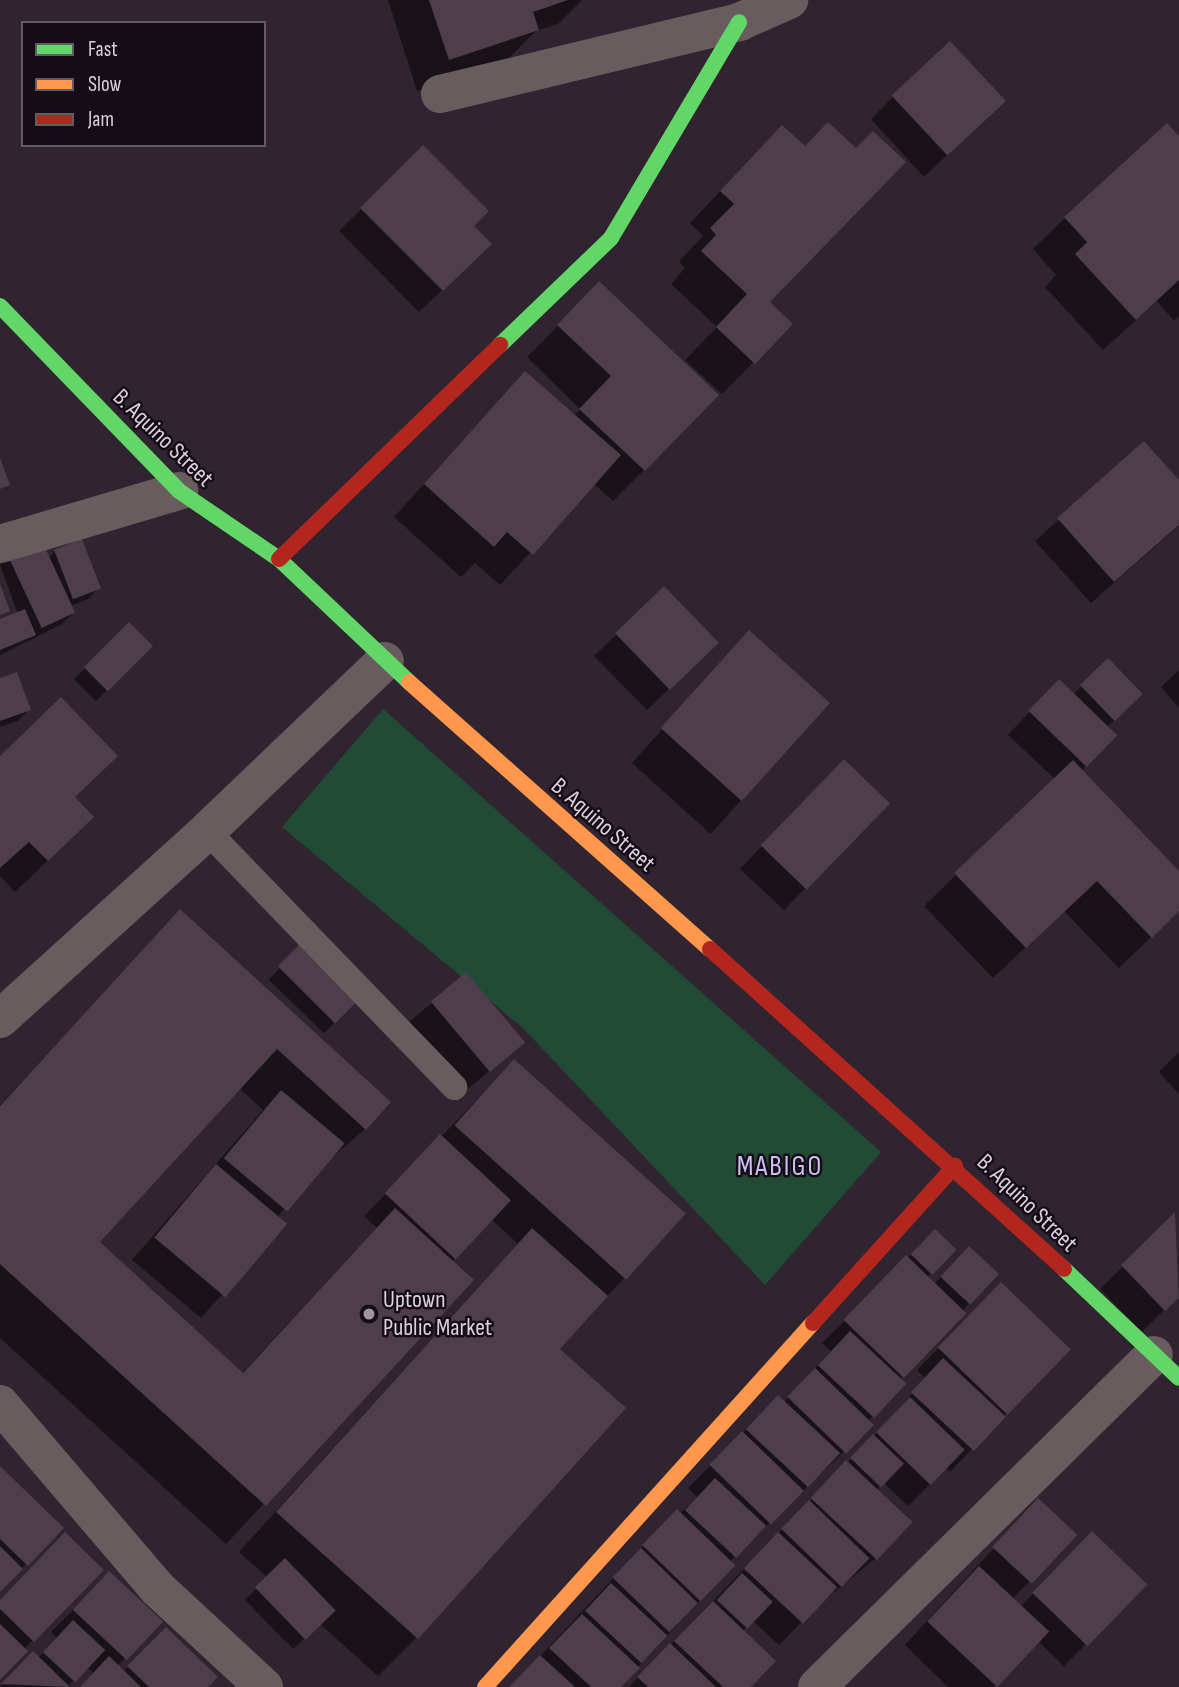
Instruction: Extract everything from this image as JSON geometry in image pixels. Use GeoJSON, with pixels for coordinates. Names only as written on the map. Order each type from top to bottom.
{"type":"FeatureCollection","features":[{"type":"Feature","properties":{"kind":"street"},"geometry":{"type":"LineString","coordinates":[[440,94],[739,22],[789,0]]}},
{"type":"Feature","properties":{"kind":"street"},"geometry":{"type":"LineString","coordinates":[[279,559],[611,238],[739,22]]}},
{"type":"Feature","properties":{"kind":"street","name":"B. Aquino Street"},"geometry":{"type":"LineString","coordinates":[[0,306],[179,491],[279,559],[384,661],[955,1166],[1166,1367]]}},
{"type":"Feature","properties":{"kind":"street"},"geometry":{"type":"LineString","coordinates":[[0,544],[179,491]]}},
{"type":"Feature","properties":{"kind":"street"},"geometry":{"type":"LineString","coordinates":[[0,1019],[207,831],[384,661]]}},
{"type":"Feature","properties":{"kind":"street"},"geometry":{"type":"LineString","coordinates":[[485,1687],[955,1166]]}},
{"type":"Feature","properties":{"kind":"street"},"geometry":{"type":"LineString","coordinates":[[817,1687],[1166,1367]]}},
{"type":"Feature","properties":{"kind":"street"},"geometry":{"type":"LineString","coordinates":[[0,1404],[157,1588],[264,1687]]}},
{"type":"Feature","properties":{"kind":"lane"},"geometry":{"type":"LineString","coordinates":[[207,831],[454,1087]]}},
{"type":"Feature","properties":{"kind":"green space"},"geometry":{"type":"Polygon","coordinates":[[[383,709],[881,1152],[765,1285],[524,1029],[282,827],[383,709]]]}},
{"type":"Feature","properties":{"kind":"building"},"geometry":{"type":"Polygon","coordinates":[[[429,0],[568,0],[533,12],[539,30],[449,60],[429,0]]]}},
{"type":"Feature","properties":{"kind":"building"},"geometry":{"type":"Polygon","coordinates":[[[950,41],[1006,101],[947,156],[891,96],[950,41]]]}},
{"type":"Feature","properties":{"kind":"building"},"geometry":{"type":"Polygon","coordinates":[[[828,122],[856,148],[873,131],[906,162],[770,302],[793,324],[755,364],[716,327],[747,294],[701,251],[716,235],[710,228],[734,204],[720,191],[782,125],[805,146],[828,122]]]}},
{"type":"Feature","properties":{"kind":"building"},"geometry":{"type":"Polygon","coordinates":[[[1167,123],[1179,136],[1179,280],[1136,320],[1075,254],[1087,242],[1064,217],[1167,123]]]}},
{"type":"Feature","properties":{"kind":"building"},"geometry":{"type":"Polygon","coordinates":[[[423,145],[489,211],[474,226],[492,244],[443,291],[360,208],[423,145]]]}},
{"type":"Feature","properties":{"kind":"building"},"geometry":{"type":"Polygon","coordinates":[[[599,281],[719,395],[645,471],[579,409],[611,376],[557,325],[599,281]]]}},
{"type":"Feature","properties":{"kind":"building"},"geometry":{"type":"Polygon","coordinates":[[[525,371],[621,455],[533,555],[507,532],[494,547],[424,484],[525,371]]]}},
{"type":"Feature","properties":{"kind":"building"},"geometry":{"type":"Polygon","coordinates":[[[1144,441],[1179,480],[1179,525],[1114,582],[1057,518],[1144,441]]]}},
{"type":"Feature","properties":{"kind":"building"},"geometry":{"type":"Polygon","coordinates":[[[0,458],[10,485],[0,489],[0,458]]]}},
{"type":"Feature","properties":{"kind":"building"},"geometry":{"type":"Polygon","coordinates":[[[41,539],[75,612],[42,628],[7,555],[41,539]]]}},
{"type":"Feature","properties":{"kind":"building"},"geometry":{"type":"Polygon","coordinates":[[[82,539],[101,588],[73,599],[54,550],[82,539]]]}},
{"type":"Feature","properties":{"kind":"building"},"geometry":{"type":"Polygon","coordinates":[[[0,584],[10,611],[0,615],[0,584]]]}},
{"type":"Feature","properties":{"kind":"building"},"geometry":{"type":"Polygon","coordinates":[[[664,586],[719,643],[670,690],[615,633],[664,586]]]}},
{"type":"Feature","properties":{"kind":"building"},"geometry":{"type":"Polygon","coordinates":[[[25,609],[36,635],[0,650],[0,619],[25,609]]]}},
{"type":"Feature","properties":{"kind":"building"},"geometry":{"type":"Polygon","coordinates":[[[129,622],[153,646],[108,691],[84,667],[129,622]]]}},
{"type":"Feature","properties":{"kind":"building"},"geometry":{"type":"Polygon","coordinates":[[[749,630],[830,703],[742,801],[661,728],[749,630]]]}},
{"type":"Feature","properties":{"kind":"building"},"geometry":{"type":"Polygon","coordinates":[[[1108,658],[1143,694],[1115,721],[1080,685],[1108,658]]]}},
{"type":"Feature","properties":{"kind":"building"},"geometry":{"type":"Polygon","coordinates":[[[17,672],[31,710],[0,721],[0,678],[17,672]]]}},
{"type":"Feature","properties":{"kind":"building"},"geometry":{"type":"Polygon","coordinates":[[[1059,679],[1117,735],[1087,767],[1028,711],[1059,679]]]}},
{"type":"Feature","properties":{"kind":"building"},"geometry":{"type":"Polygon","coordinates":[[[61,697],[118,756],[75,797],[94,817],[48,861],[29,842],[0,868],[0,756],[61,697]]]}},
{"type":"Feature","properties":{"kind":"building"},"geometry":{"type":"Polygon","coordinates":[[[844,759],[890,803],[807,890],[761,845],[844,759]]]}},
{"type":"Feature","properties":{"kind":"building"},"geometry":{"type":"Polygon","coordinates":[[[1073,760],[1179,871],[1179,911],[1152,938],[1097,881],[1026,948],[954,873],[1073,760]]]}},
{"type":"Feature","properties":{"kind":"building"},"geometry":{"type":"Polygon","coordinates":[[[180,909],[391,1102],[366,1130],[277,1049],[100,1242],[243,1373],[395,1208],[474,1280],[266,1506],[0,1264],[0,1106],[180,909]]]}},
{"type":"Feature","properties":{"kind":"building"},"geometry":{"type":"Polygon","coordinates":[[[304,940],[361,997],[335,1023],[278,966],[304,940]]]}},
{"type":"Feature","properties":{"kind":"building"},"geometry":{"type":"Polygon","coordinates":[[[466,972],[525,1042],[490,1072],[431,1002],[466,972]]]}},
{"type":"Feature","properties":{"kind":"building"},"geometry":{"type":"Polygon","coordinates":[[[514,1059],[686,1214],[626,1280],[454,1125],[514,1059]]]}},
{"type":"Feature","properties":{"kind":"building"},"geometry":{"type":"Polygon","coordinates":[[[281,1090],[345,1143],[287,1212],[224,1158],[281,1090]]]}},
{"type":"Feature","properties":{"kind":"building"},"geometry":{"type":"Polygon","coordinates":[[[440,1134],[511,1200],[456,1259],[385,1193],[440,1134]]]}},
{"type":"Feature","properties":{"kind":"building"},"geometry":{"type":"Polygon","coordinates":[[[216,1164],[287,1224],[226,1297],[154,1238],[216,1164]]]}},
{"type":"Feature","properties":{"kind":"building"},"geometry":{"type":"Polygon","coordinates":[[[1175,1212],[1179,1298],[1165,1311],[1121,1265],[1175,1212]]]}},
{"type":"Feature","properties":{"kind":"building"},"geometry":{"type":"Polygon","coordinates":[[[532,1228],[608,1296],[560,1349],[626,1408],[418,1639],[276,1512],[532,1228]]]}},
{"type":"Feature","properties":{"kind":"building"},"geometry":{"type":"Polygon","coordinates":[[[935,1229],[957,1250],[932,1275],[911,1254],[935,1229]]]}},
{"type":"Feature","properties":{"kind":"building"},"geometry":{"type":"Polygon","coordinates":[[[969,1246],[999,1274],[970,1305],[940,1277],[969,1246]]]}},
{"type":"Feature","properties":{"kind":"building"},"geometry":{"type":"Polygon","coordinates":[[[906,1255],[966,1313],[904,1378],[843,1320],[906,1255]]]}},
{"type":"Feature","properties":{"kind":"building"},"geometry":{"type":"Polygon","coordinates":[[[1001,1282],[1071,1349],[1008,1415],[938,1347],[1001,1282]]]}},
{"type":"Feature","properties":{"kind":"building"},"geometry":{"type":"Polygon","coordinates":[[[850,1331],[906,1384],[874,1418],[818,1365],[850,1331]]]}},
{"type":"Feature","properties":{"kind":"building"},"geometry":{"type":"Polygon","coordinates":[[[943,1358],[1006,1417],[974,1451],[911,1392],[943,1358]]]}},
{"type":"Feature","properties":{"kind":"building"},"geometry":{"type":"Polygon","coordinates":[[[815,1368],[874,1425],[846,1454],[787,1397],[815,1368]]]}},
{"type":"Feature","properties":{"kind":"building"},"geometry":{"type":"Polygon","coordinates":[[[778,1395],[840,1453],[808,1487],[746,1429],[778,1395]]]}},
{"type":"Feature","properties":{"kind":"building"},"geometry":{"type":"Polygon","coordinates":[[[910,1397],[965,1450],[931,1485],[876,1432],[910,1397]]]}},
{"type":"Feature","properties":{"kind":"building"},"geometry":{"type":"Polygon","coordinates":[[[742,1431],[804,1491],[771,1525],[709,1465],[742,1431]]]}},
{"type":"Feature","properties":{"kind":"building"},"geometry":{"type":"Polygon","coordinates":[[[873,1434],[904,1464],[881,1488],[850,1458],[873,1434]]]}},
{"type":"Feature","properties":{"kind":"building"},"geometry":{"type":"Polygon","coordinates":[[[846,1460],[913,1522],[877,1560],[811,1498],[846,1460]]]}},
{"type":"Feature","properties":{"kind":"building"},"geometry":{"type":"Polygon","coordinates":[[[0,1466],[64,1528],[28,1566],[0,1539],[0,1466]]]}},
{"type":"Feature","properties":{"kind":"building"},"geometry":{"type":"Polygon","coordinates":[[[715,1478],[766,1526],[736,1558],[685,1510],[715,1478]]]}},
{"type":"Feature","properties":{"kind":"building"},"geometry":{"type":"Polygon","coordinates":[[[1038,1498],[1077,1535],[1032,1584],[992,1547],[1038,1498]]]}},
{"type":"Feature","properties":{"kind":"building"},"geometry":{"type":"Polygon","coordinates":[[[809,1500],[869,1558],[842,1587],[781,1529],[809,1500]]]}},
{"type":"Feature","properties":{"kind":"building"},"geometry":{"type":"Polygon","coordinates":[[[677,1509],[735,1565],[701,1601],[642,1545],[677,1509]]]}},
{"type":"Feature","properties":{"kind":"building"},"geometry":{"type":"Polygon","coordinates":[[[1092,1531],[1147,1584],[1088,1646],[1032,1593],[1092,1531]]]}},
{"type":"Feature","properties":{"kind":"building"},"geometry":{"type":"Polygon","coordinates":[[[65,1532],[104,1570],[34,1642],[0,1609],[0,1600],[65,1532]]]}},
{"type":"Feature","properties":{"kind":"building"},"geometry":{"type":"Polygon","coordinates":[[[778,1532],[837,1587],[803,1624],[744,1569],[778,1532]]]}},
{"type":"Feature","properties":{"kind":"building"},"geometry":{"type":"Polygon","coordinates":[[[0,1546],[23,1569],[0,1592],[0,1546]]]}},
{"type":"Feature","properties":{"kind":"building"},"geometry":{"type":"Polygon","coordinates":[[[641,1548],[698,1603],[669,1632],[613,1577],[641,1548]]]}},
{"type":"Feature","properties":{"kind":"building"},"geometry":{"type":"Polygon","coordinates":[[[285,1558],[336,1611],[305,1640],[255,1587],[285,1558]]]}},
{"type":"Feature","properties":{"kind":"building"},"geometry":{"type":"Polygon","coordinates":[[[979,1566],[1049,1631],[997,1687],[927,1622],[979,1566]]]}},
{"type":"Feature","properties":{"kind":"building"},"geometry":{"type":"Polygon","coordinates":[[[109,1571],[163,1621],[127,1660],[73,1610],[109,1571]]]}},
{"type":"Feature","properties":{"kind":"building"},"geometry":{"type":"Polygon","coordinates":[[[742,1573],[773,1602],[747,1629],[717,1600],[742,1573]]]}},
{"type":"Feature","properties":{"kind":"building"},"geometry":{"type":"Polygon","coordinates":[[[611,1583],[667,1636],[641,1663],[585,1611],[611,1583]]]}},
{"type":"Feature","properties":{"kind":"building"},"geometry":{"type":"Polygon","coordinates":[[[713,1601],[776,1661],[751,1687],[723,1687],[674,1641],[713,1601]]]}},
{"type":"Feature","properties":{"kind":"building"},"geometry":{"type":"Polygon","coordinates":[[[582,1614],[640,1668],[621,1687],[591,1687],[549,1648],[582,1614]]]}},
{"type":"Feature","properties":{"kind":"building"},"geometry":{"type":"Polygon","coordinates":[[[73,1620],[105,1650],[75,1682],[43,1652],[73,1620]]]}},
{"type":"Feature","properties":{"kind":"building"},"geometry":{"type":"Polygon","coordinates":[[[0,1624],[28,1651],[0,1680],[0,1624]]]}},
{"type":"Feature","properties":{"kind":"building"},"geometry":{"type":"Polygon","coordinates":[[[166,1627],[218,1677],[208,1687],[149,1687],[127,1666],[166,1627]]]}},
{"type":"Feature","properties":{"kind":"building"},"geometry":{"type":"Polygon","coordinates":[[[670,1643],[716,1687],[648,1687],[637,1677],[670,1643]]]}},
{"type":"Feature","properties":{"kind":"building"},"geometry":{"type":"Polygon","coordinates":[[[33,1651],[69,1686],[68,1687],[1,1684],[33,1651]]]}},
{"type":"Feature","properties":{"kind":"building"},"geometry":{"type":"Polygon","coordinates":[[[540,1655],[575,1687],[509,1687],[540,1655]]]}},
{"type":"Feature","properties":{"kind":"building"},"geometry":{"type":"Polygon","coordinates":[[[109,1656],[141,1687],[80,1687],[109,1656]]]}},
{"type":"Feature","properties":{"kind":"traffic: fast"},"geometry":{"type":"LineString","coordinates":[[500,345],[611,238],[739,22]]}},
{"type":"Feature","properties":{"kind":"traffic: fast"},"geometry":{"type":"LineString","coordinates":[[0,306],[179,491],[279,559],[409,682]]}},
{"type":"Feature","properties":{"kind":"traffic: fast"},"geometry":{"type":"LineString","coordinates":[[1064,1269],[1179,1378]]}},
{"type":"Feature","properties":{"kind":"traffic: slow"},"geometry":{"type":"LineString","coordinates":[[409,682],[710,949]]}},
{"type":"Feature","properties":{"kind":"traffic: slow"},"geometry":{"type":"LineString","coordinates":[[485,1687],[813,1323]]}},
{"type":"Feature","properties":{"kind":"traffic: jam"},"geometry":{"type":"LineString","coordinates":[[279,559],[500,345]]}},
{"type":"Feature","properties":{"kind":"traffic: jam"},"geometry":{"type":"LineString","coordinates":[[710,949],[1064,1269]]}},
{"type":"Feature","properties":{"kind":"traffic: jam"},"geometry":{"type":"LineString","coordinates":[[813,1323],[955,1166]]}},
{"type":"Feature","properties":{"kind":"place","name":"Uptown Public Market"},"geometry":{"type":"Point","coordinates":[369,1314]}},
{"type":"Feature","properties":{"kind":"district","name":"MABIGO"},"geometry":{"type":"Point","coordinates":[780,1167]}}]}
